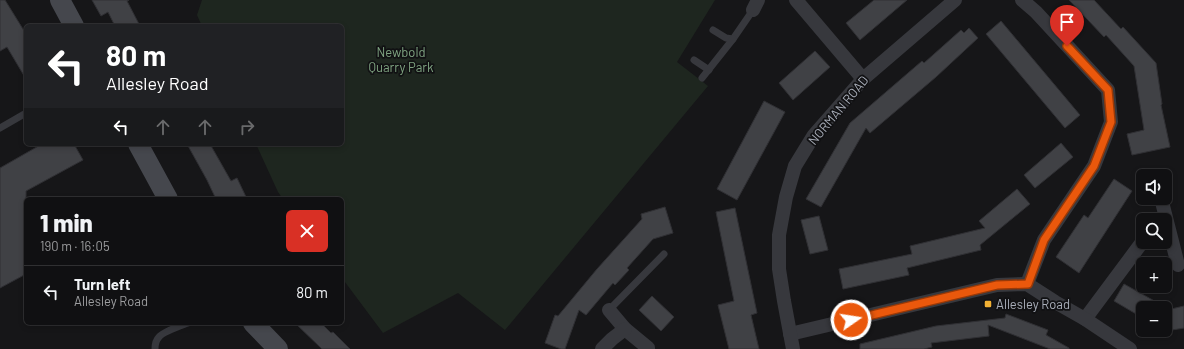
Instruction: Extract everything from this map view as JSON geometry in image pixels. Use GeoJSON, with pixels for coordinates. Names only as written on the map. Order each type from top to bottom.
{"type":"FeatureCollection","features":[{"type":"Feature","properties":{"kind":"main road"},"geometry":{"type":"LineString","coordinates":[[60,0],[73,24]]}},
{"type":"Feature","properties":{"kind":"main road"},"geometry":{"type":"LineString","coordinates":[[139,146],[167,197]]}},
{"type":"Feature","properties":{"kind":"main road"},"geometry":{"type":"LineString","coordinates":[[255,325],[278,349]]}},
{"type":"Feature","properties":{"kind":"street"},"geometry":{"type":"LineString","coordinates":[[796,0],[863,78]]}},
{"type":"Feature","properties":{"kind":"street","name":"NORMAN ROAD"},"geometry":{"type":"LineString","coordinates":[[794,349],[779,269],[779,235],[786,197],[795,166],[814,136],[863,78],[955,0]]}},
{"type":"Feature","properties":{"kind":"street"},"geometry":{"type":"LineString","coordinates":[[1022,0],[1036,12],[1108,90],[1111,122],[1094,166],[1044,240],[1028,284]]}},
{"type":"Feature","properties":{"kind":"street"},"geometry":{"type":"LineString","coordinates":[[1172,247],[1178,264]]}},
{"type":"Feature","properties":{"kind":"street"},"geometry":{"type":"LineString","coordinates":[[1085,319],[1137,249]]}},
{"type":"Feature","properties":{"kind":"street"},"geometry":{"type":"LineString","coordinates":[[790,334],[997,285],[1028,284],[1130,349]]}},
{"type":"Feature","properties":{"kind":"street"},"geometry":{"type":"LineString","coordinates":[[609,310],[625,329],[648,348]]}},
{"type":"Feature","properties":{"kind":"street"},"geometry":{"type":"LineString","coordinates":[[602,349],[625,329]]}},
{"type":"Feature","properties":{"kind":"lane"},"geometry":{"type":"LineString","coordinates":[[702,78],[733,39],[755,5]]}},
{"type":"Feature","properties":{"kind":"lane"},"geometry":{"type":"LineString","coordinates":[[713,30],[726,38],[733,39]]}},
{"type":"Feature","properties":{"kind":"lane"},"geometry":{"type":"LineString","coordinates":[[694,60],[709,70]]}},
{"type":"Feature","properties":{"kind":"lane"},"geometry":{"type":"LineString","coordinates":[[0,128],[24,114]]}},
{"type":"Feature","properties":{"kind":"lane"},"geometry":{"type":"LineString","coordinates":[[609,310],[664,254]]}},
{"type":"Feature","properties":{"kind":"lane"},"geometry":{"type":"LineString","coordinates":[[155,349],[155,343],[159,336],[183,325]]}},
{"type":"Feature","properties":{"kind":"green space","name":"Newbold Quarry Park"},"geometry":{"type":"Polygon","coordinates":[[[202,0],[715,0],[677,62],[708,86],[505,330],[458,293],[383,333],[344,281],[344,197],[282,197],[278,192],[257,146],[344,146],[344,24],[201,24],[197,15],[202,0]]]}},
{"type":"Feature","properties":{"kind":"building"},"geometry":{"type":"Polygon","coordinates":[[[0,0],[5,0],[24,31],[24,76],[7,47],[0,51],[0,0]]]}},
{"type":"Feature","properties":{"kind":"building"},"geometry":{"type":"Polygon","coordinates":[[[92,0],[129,0],[127,1],[139,24],[114,24],[108,12],[101,16],[92,0]]]}},
{"type":"Feature","properties":{"kind":"building"},"geometry":{"type":"Polygon","coordinates":[[[874,0],[907,0],[860,40],[846,23],[874,0]]]}},
{"type":"Feature","properties":{"kind":"building"},"geometry":{"type":"Polygon","coordinates":[[[1069,0],[1094,0],[1121,29],[1123,27],[1156,63],[1161,105],[1170,147],[1132,155],[1127,134],[1144,130],[1134,66],[1106,35],[1104,37],[1069,0]]]}},
{"type":"Feature","properties":{"kind":"building"},"geometry":{"type":"Polygon","coordinates":[[[1001,21],[1080,115],[1065,128],[986,34],[1001,21]]]}},
{"type":"Feature","properties":{"kind":"building"},"geometry":{"type":"Polygon","coordinates":[[[969,28],[978,38],[936,77],[870,133],[866,128],[821,207],[806,199],[850,123],[922,61],[924,63],[961,30],[964,33],[969,28]]]}},
{"type":"Feature","properties":{"kind":"building"},"geometry":{"type":"Polygon","coordinates":[[[815,51],[830,67],[793,100],[779,83],[815,51]]]}},
{"type":"Feature","properties":{"kind":"building"},"geometry":{"type":"Polygon","coordinates":[[[764,101],[785,112],[737,200],[717,189],[764,101]]]}},
{"type":"Feature","properties":{"kind":"building"},"geometry":{"type":"Polygon","coordinates":[[[1061,143],[1073,157],[1035,188],[1024,175],[1061,143]]]}},
{"type":"Feature","properties":{"kind":"building"},"geometry":{"type":"Polygon","coordinates":[[[38,146],[75,146],[83,160],[26,191],[26,197],[24,197],[24,275],[0,288],[0,168],[38,146]]]}},
{"type":"Feature","properties":{"kind":"building"},"geometry":{"type":"Polygon","coordinates":[[[188,146],[211,146],[231,181],[237,178],[246,197],[215,197],[188,146]]]}},
{"type":"Feature","properties":{"kind":"building"},"geometry":{"type":"Polygon","coordinates":[[[1114,179],[1132,191],[1079,273],[1056,257],[1084,215],[1088,218],[1114,179]]]}},
{"type":"Feature","properties":{"kind":"building"},"geometry":{"type":"Polygon","coordinates":[[[1017,189],[1030,204],[980,245],[981,250],[907,268],[909,275],[843,289],[839,269],[912,254],[910,246],[985,228],[979,221],[1017,189]]]}},
{"type":"Feature","properties":{"kind":"building"},"geometry":{"type":"Polygon","coordinates":[[[665,207],[673,233],[653,239],[627,268],[629,270],[615,285],[613,283],[586,315],[579,310],[565,349],[545,343],[555,315],[558,316],[597,269],[642,219],[641,214],[665,207]]]}},
{"type":"Feature","properties":{"kind":"building"},"geometry":{"type":"Polygon","coordinates":[[[735,208],[757,313],[751,315],[759,349],[729,349],[718,305],[734,301],[716,212],[735,208]]]}},
{"type":"Feature","properties":{"kind":"building"},"geometry":{"type":"Polygon","coordinates":[[[819,216],[828,250],[810,254],[801,220],[819,216]]]}},
{"type":"Feature","properties":{"kind":"building"},"geometry":{"type":"Polygon","coordinates":[[[1124,284],[1136,291],[1136,293],[1140,293],[1154,301],[1136,301],[1136,314],[1114,301],[1124,284]]]}},
{"type":"Feature","properties":{"kind":"building"},"geometry":{"type":"Polygon","coordinates":[[[652,296],[674,317],[661,331],[639,310],[652,296]]]}},
{"type":"Feature","properties":{"kind":"building"},"geometry":{"type":"Polygon","coordinates":[[[1184,306],[1184,328],[1172,330],[1172,309],[1184,306]]]}},
{"type":"Feature","properties":{"kind":"building"},"geometry":{"type":"Polygon","coordinates":[[[1006,314],[1048,330],[1046,335],[1069,349],[1050,349],[988,325],[989,336],[931,343],[932,347],[924,349],[860,349],[860,344],[936,326],[1005,318],[1006,314]]]}},
{"type":"Feature","properties":{"kind":"building"},"geometry":{"type":"Polygon","coordinates":[[[297,325],[323,325],[331,333],[333,332],[350,349],[322,349],[297,325]]]}},
{"type":"Feature","properties":{"kind":"place","name":"Allesley Road"},"geometry":{"type":"Point","coordinates":[988,304]}},
{"type":"Feature","properties":{"kind":"route"},"geometry":{"type":"LineString","coordinates":[[851,320],[997,285],[1028,284],[1044,240],[1094,166],[1111,122],[1108,90],[1067,46]]}}]}
